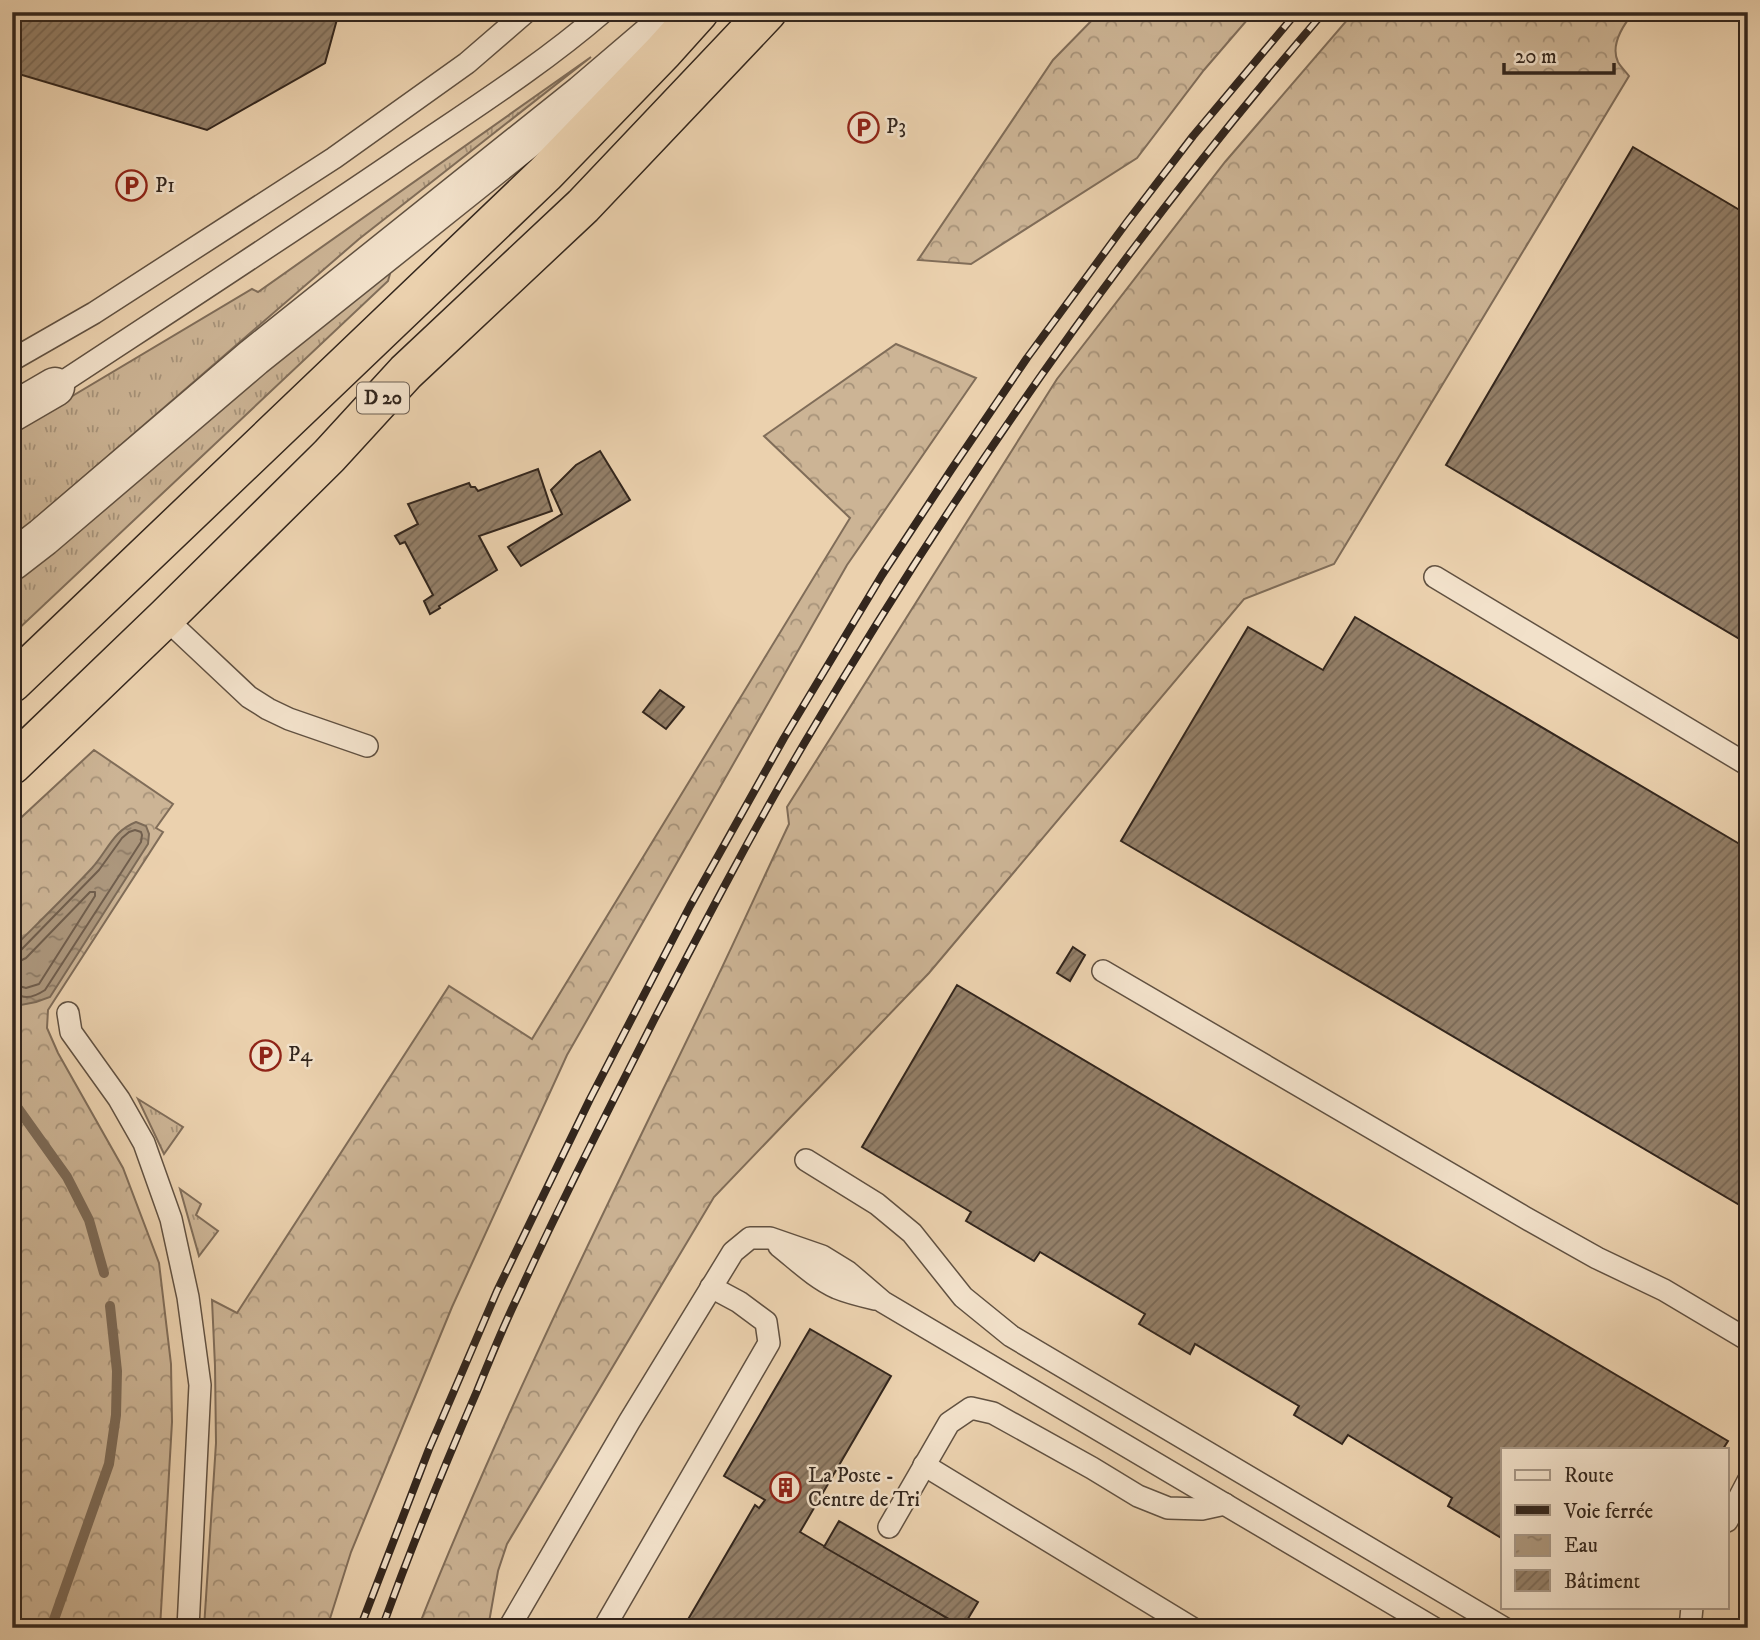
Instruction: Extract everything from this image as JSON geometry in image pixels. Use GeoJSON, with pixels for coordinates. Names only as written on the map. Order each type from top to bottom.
{"type":"FeatureCollection","features":[{"type":"Feature","properties":{"kind":"highway","name":"D 20"},"geometry":{"type":"LineString","coordinates":[[12,683],[545,174],[699,12]]}},
{"type":"Feature","properties":{"kind":"highway","name":"D 20"},"geometry":{"type":"LineString","coordinates":[[12,765],[329,456],[406,372],[583,206],[767,12]]}},
{"type":"Feature","properties":{"kind":"street"},"geometry":{"type":"LineString","coordinates":[[12,561],[254,357],[572,103],[679,12]]}},
{"type":"Feature","properties":{"kind":"street"},"geometry":{"type":"LineString","coordinates":[[12,412],[55,387]]}},
{"type":"Feature","properties":{"kind":"lane"},"geometry":{"type":"LineString","coordinates":[[12,360],[94,313],[334,158],[467,63],[526,12]]}},
{"type":"Feature","properties":{"kind":"lane"},"geometry":{"type":"LineString","coordinates":[[12,404],[55,387],[345,196],[566,44],[603,12]]}},
{"type":"Feature","properties":{"kind":"lane"},"geometry":{"type":"LineString","coordinates":[[1435,577],[1748,765]]}},
{"type":"Feature","properties":{"kind":"lane"},"geometry":{"type":"LineString","coordinates":[[165,618],[249,697],[289,719],[367,746]]}},
{"type":"Feature","properties":{"kind":"lane"},"geometry":{"type":"LineString","coordinates":[[1103,971],[1524,1217],[1597,1258],[1664,1290],[1748,1340]]}},
{"type":"Feature","properties":{"kind":"lane"},"geometry":{"type":"LineString","coordinates":[[68,1013],[71,1032],[119,1099],[144,1143],[170,1219],[188,1297],[200,1385],[188,1628]]}},
{"type":"Feature","properties":{"kind":"lane"},"geometry":{"type":"LineString","coordinates":[[806,1160],[877,1204],[903,1225],[963,1297],[1012,1336],[1504,1628]]}},
{"type":"Feature","properties":{"kind":"lane"},"geometry":{"type":"LineString","coordinates":[[509,1628],[711,1287],[733,1252],[750,1238],[770,1238],[811,1273],[828,1283],[883,1302],[1434,1628]]}},
{"type":"Feature","properties":{"kind":"lane"},"geometry":{"type":"LineString","coordinates":[[604,1628],[769,1343],[766,1322],[711,1287]]}},
{"type":"Feature","properties":{"kind":"lane"},"geometry":{"type":"LineString","coordinates":[[889,1527],[949,1423],[971,1408],[993,1413],[1138,1496],[1168,1508],[1202,1509],[1225,1504]]}},
{"type":"Feature","properties":{"kind":"lane"},"geometry":{"type":"LineString","coordinates":[[925,1465],[1192,1628]]}},
{"type":"Feature","properties":{"kind":"lane"},"geometry":{"type":"LineString","coordinates":[[1728,1519],[1748,1481]]}},
{"type":"Feature","properties":{"kind":"lane"},"geometry":{"type":"LineString","coordinates":[[1690,1628],[1692,1608]]}},
{"type":"Feature","properties":{"kind":"green space"},"geometry":{"type":"Polygon","coordinates":[[[1100,12],[1254,12],[1204,70],[1137,158],[971,264],[918,260],[1053,60],[1100,12]]]}},
{"type":"Feature","properties":{"kind":"green space"},"geometry":{"type":"Polygon","coordinates":[[[1354,12],[1634,12],[1622,29],[1616,49],[1618,62],[1629,76],[1334,564],[1244,599],[929,973],[714,1197],[507,1544],[498,1571],[488,1628],[418,1628],[519,1392],[789,824],[787,807],[1057,379],[1225,162],[1354,12]]]}},
{"type":"Feature","properties":{"kind":"green space"},"geometry":{"type":"Polygon","coordinates":[[[591,57],[359,239],[12,539],[12,432],[252,289],[258,292],[591,57]]]}},
{"type":"Feature","properties":{"kind":"green space"},"geometry":{"type":"Polygon","coordinates":[[[386,271],[390,274],[388,281],[12,635],[12,585],[311,329],[386,271]]]}},
{"type":"Feature","properties":{"kind":"green space"},"geometry":{"type":"Polygon","coordinates":[[[896,344],[976,378],[847,565],[567,1055],[452,1307],[351,1552],[327,1628],[204,1628],[216,1443],[212,1300],[237,1313],[449,986],[532,1039],[850,518],[764,436],[896,344]]]}},
{"type":"Feature","properties":{"kind":"green space"},"geometry":{"type":"Polygon","coordinates":[[[94,750],[173,804],[156,828],[163,832],[48,1010],[47,1028],[58,1053],[123,1168],[159,1263],[171,1364],[172,1422],[160,1628],[12,1628],[12,826],[94,750]]]}},
{"type":"Feature","properties":{"kind":"green space"},"geometry":{"type":"Polygon","coordinates":[[[138,1099],[183,1127],[164,1154],[138,1099]]]}},
{"type":"Feature","properties":{"kind":"green space"},"geometry":{"type":"Polygon","coordinates":[[[180,1189],[201,1204],[196,1215],[218,1231],[199,1256],[180,1189]]]}},
{"type":"Feature","properties":{"kind":"water"},"geometry":{"type":"Polygon","coordinates":[[[136,822],[146,826],[148,844],[50,997],[21,1005],[12,997],[12,949],[92,868],[116,836],[136,822]]]}},
{"type":"Feature","properties":{"kind":"building","name":"P1"},"geometry":{"type":"Polygon","coordinates":[[[12,12],[339,12],[325,63],[207,130],[12,72],[12,12]]]}},
{"type":"Feature","properties":{"kind":"building"},"geometry":{"type":"Polygon","coordinates":[[[1633,147],[1748,215],[1748,644],[1446,465],[1633,147]]]}},
{"type":"Feature","properties":{"kind":"building"},"geometry":{"type":"Polygon","coordinates":[[[600,451],[630,500],[521,566],[508,547],[562,514],[551,490],[576,465],[600,451]]]}},
{"type":"Feature","properties":{"kind":"building"},"geometry":{"type":"Polygon","coordinates":[[[538,469],[552,511],[479,536],[497,570],[430,614],[424,601],[433,595],[405,542],[400,544],[395,536],[418,524],[408,504],[469,483],[478,491],[538,469]]]}},
{"type":"Feature","properties":{"kind":"building"},"geometry":{"type":"Polygon","coordinates":[[[1355,617],[1748,849],[1748,1210],[1121,841],[1248,627],[1323,670],[1355,617]]]}},
{"type":"Feature","properties":{"kind":"building"},"geometry":{"type":"Polygon","coordinates":[[[660,690],[684,707],[666,729],[643,712],[660,690]]]}},
{"type":"Feature","properties":{"kind":"building"},"geometry":{"type":"Polygon","coordinates":[[[1073,947],[1085,955],[1070,981],[1057,973],[1073,947]]]}},
{"type":"Feature","properties":{"kind":"building"},"geometry":{"type":"Polygon","coordinates":[[[957,985],[1728,1441],[1724,1448],[1501,1448],[1501,1538],[1448,1506],[1452,1498],[1348,1435],[1342,1444],[1294,1415],[1299,1406],[1195,1344],[1190,1354],[1139,1324],[1145,1314],[1040,1252],[1034,1261],[966,1221],[971,1212],[862,1147],[957,985]]]}},
{"type":"Feature","properties":{"kind":"building","name":"La Poste - Centre de Tri"},"geometry":{"type":"Polygon","coordinates":[[[810,1329],[891,1376],[800,1532],[964,1628],[683,1628],[755,1505],[759,1508],[765,1500],[724,1476],[810,1329]]]}},
{"type":"Feature","properties":{"kind":"building"},"geometry":{"type":"Polygon","coordinates":[[[839,1521],[978,1602],[963,1627],[824,1547],[839,1521]]]}},
{"type":"Feature","properties":{"kind":"waterway"},"geometry":{"type":"LineString","coordinates":[[12,1100],[67,1177],[89,1220],[104,1273]]}},
{"type":"Feature","properties":{"kind":"waterway"},"geometry":{"type":"LineString","coordinates":[[51,1628],[109,1464],[116,1415],[117,1371],[110,1306]]}},
{"type":"Feature","properties":{"kind":"railway"},"geometry":{"type":"LineString","coordinates":[[360,1628],[429,1449],[497,1291],[590,1099],[690,906],[784,738],[882,575],[1027,358],[1193,136],[1297,12]]}},
{"type":"Feature","properties":{"kind":"railway"},"geometry":{"type":"LineString","coordinates":[[382,1628],[452,1450],[502,1331],[551,1225],[692,947],[805,742],[923,551],[1048,366],[1182,186],[1324,12]]}},
{"type":"Feature","properties":{"kind":"place","name":"P3"},"geometry":{"type":"Point","coordinates":[863,127]}},
{"type":"Feature","properties":{"kind":"place","name":"P1"},"geometry":{"type":"Point","coordinates":[132,186]}},
{"type":"Feature","properties":{"kind":"place","name":"P4"},"geometry":{"type":"Point","coordinates":[265,1055]}},
{"type":"Feature","properties":{"kind":"place","name":"La Poste - Centre de Tri"},"geometry":{"type":"Point","coordinates":[785,1488]}}]}
